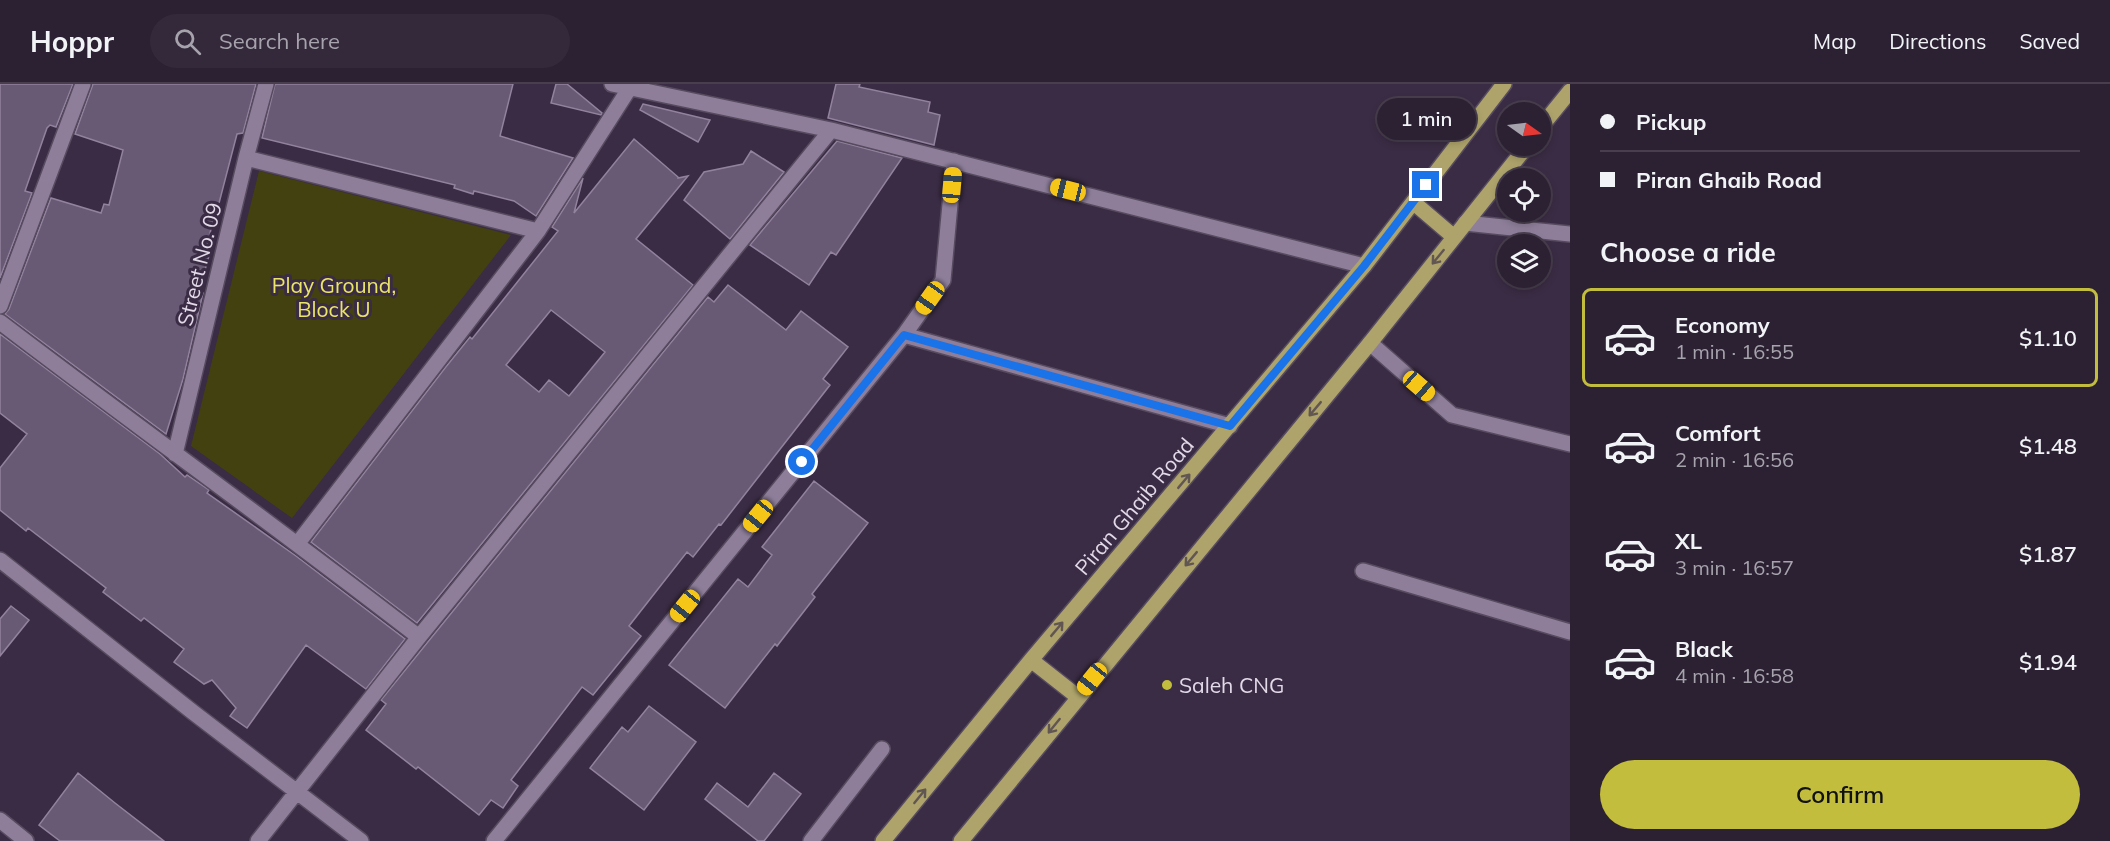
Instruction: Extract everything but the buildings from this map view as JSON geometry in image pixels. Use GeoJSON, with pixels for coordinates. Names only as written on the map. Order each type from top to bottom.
{"type":"FeatureCollection","features":[{"type":"Feature","properties":{"kind":"main road","name":"Piran Ghaib Road"},"geometry":{"type":"LineString","coordinates":[[883,841],[1031,660],[1364,266],[1504,84]]}},
{"type":"Feature","properties":{"kind":"main road"},"geometry":{"type":"LineString","coordinates":[[1551,114],[1570,91]]}},
{"type":"Feature","properties":{"kind":"main road"},"geometry":{"type":"LineString","coordinates":[[960,841],[1370,343],[1519,156]]}},
{"type":"Feature","properties":{"kind":"main road"},"geometry":{"type":"LineString","coordinates":[[1413,202],[1454,237]]}},
{"type":"Feature","properties":{"kind":"main road"},"geometry":{"type":"LineString","coordinates":[[1031,660],[1078,697]]}},
{"type":"Feature","properties":{"kind":"street"},"geometry":{"type":"LineString","coordinates":[[0,306],[83,84]]}},
{"type":"Feature","properties":{"kind":"street","name":"Street No. 09"},"geometry":{"type":"LineString","coordinates":[[175,454],[266,84]]}},
{"type":"Feature","properties":{"kind":"street"},"geometry":{"type":"LineString","coordinates":[[612,84],[831,130],[1364,266]]}},
{"type":"Feature","properties":{"kind":"street"},"geometry":{"type":"LineString","coordinates":[[298,543],[538,231],[630,86]]}},
{"type":"Feature","properties":{"kind":"street"},"geometry":{"type":"LineString","coordinates":[[258,841],[419,638],[831,130]]}},
{"type":"Feature","properties":{"kind":"street"},"geometry":{"type":"LineString","coordinates":[[246,158],[538,231]]}},
{"type":"Feature","properties":{"kind":"street"},"geometry":{"type":"LineString","coordinates":[[494,841],[904,335],[943,280],[954,161]]}},
{"type":"Feature","properties":{"kind":"street"},"geometry":{"type":"LineString","coordinates":[[1465,223],[1570,234]]}},
{"type":"Feature","properties":{"kind":"street"},"geometry":{"type":"LineString","coordinates":[[0,322],[298,543],[419,638]]}},
{"type":"Feature","properties":{"kind":"street"},"geometry":{"type":"LineString","coordinates":[[904,335],[1230,426]]}},
{"type":"Feature","properties":{"kind":"street"},"geometry":{"type":"LineString","coordinates":[[1370,343],[1452,415],[1570,444]]}},
{"type":"Feature","properties":{"kind":"street"},"geometry":{"type":"LineString","coordinates":[[0,560],[184,706],[361,841]]}},
{"type":"Feature","properties":{"kind":"street"},"geometry":{"type":"LineString","coordinates":[[1363,571],[1570,632]]}},
{"type":"Feature","properties":{"kind":"street"},"geometry":{"type":"LineString","coordinates":[[811,841],[882,749]]}},
{"type":"Feature","properties":{"kind":"street"},"geometry":{"type":"LineString","coordinates":[[0,820],[26,841]]}},
{"type":"Feature","properties":{"kind":"green space","name":"Play Ground, Block U"},"geometry":{"type":"Polygon","coordinates":[[[259,171],[511,235],[292,518],[191,446],[259,171]]]}},
{"type":"Feature","properties":{"kind":"place","name":"Saleh CNG"},"geometry":{"type":"Point","coordinates":[1167,685]}},
{"type":"Feature","properties":{"kind":"route"},"geometry":{"type":"LineString","coordinates":[[802,462],[904,335],[1230,426],[1364,266],[1426,185]]}}]}
